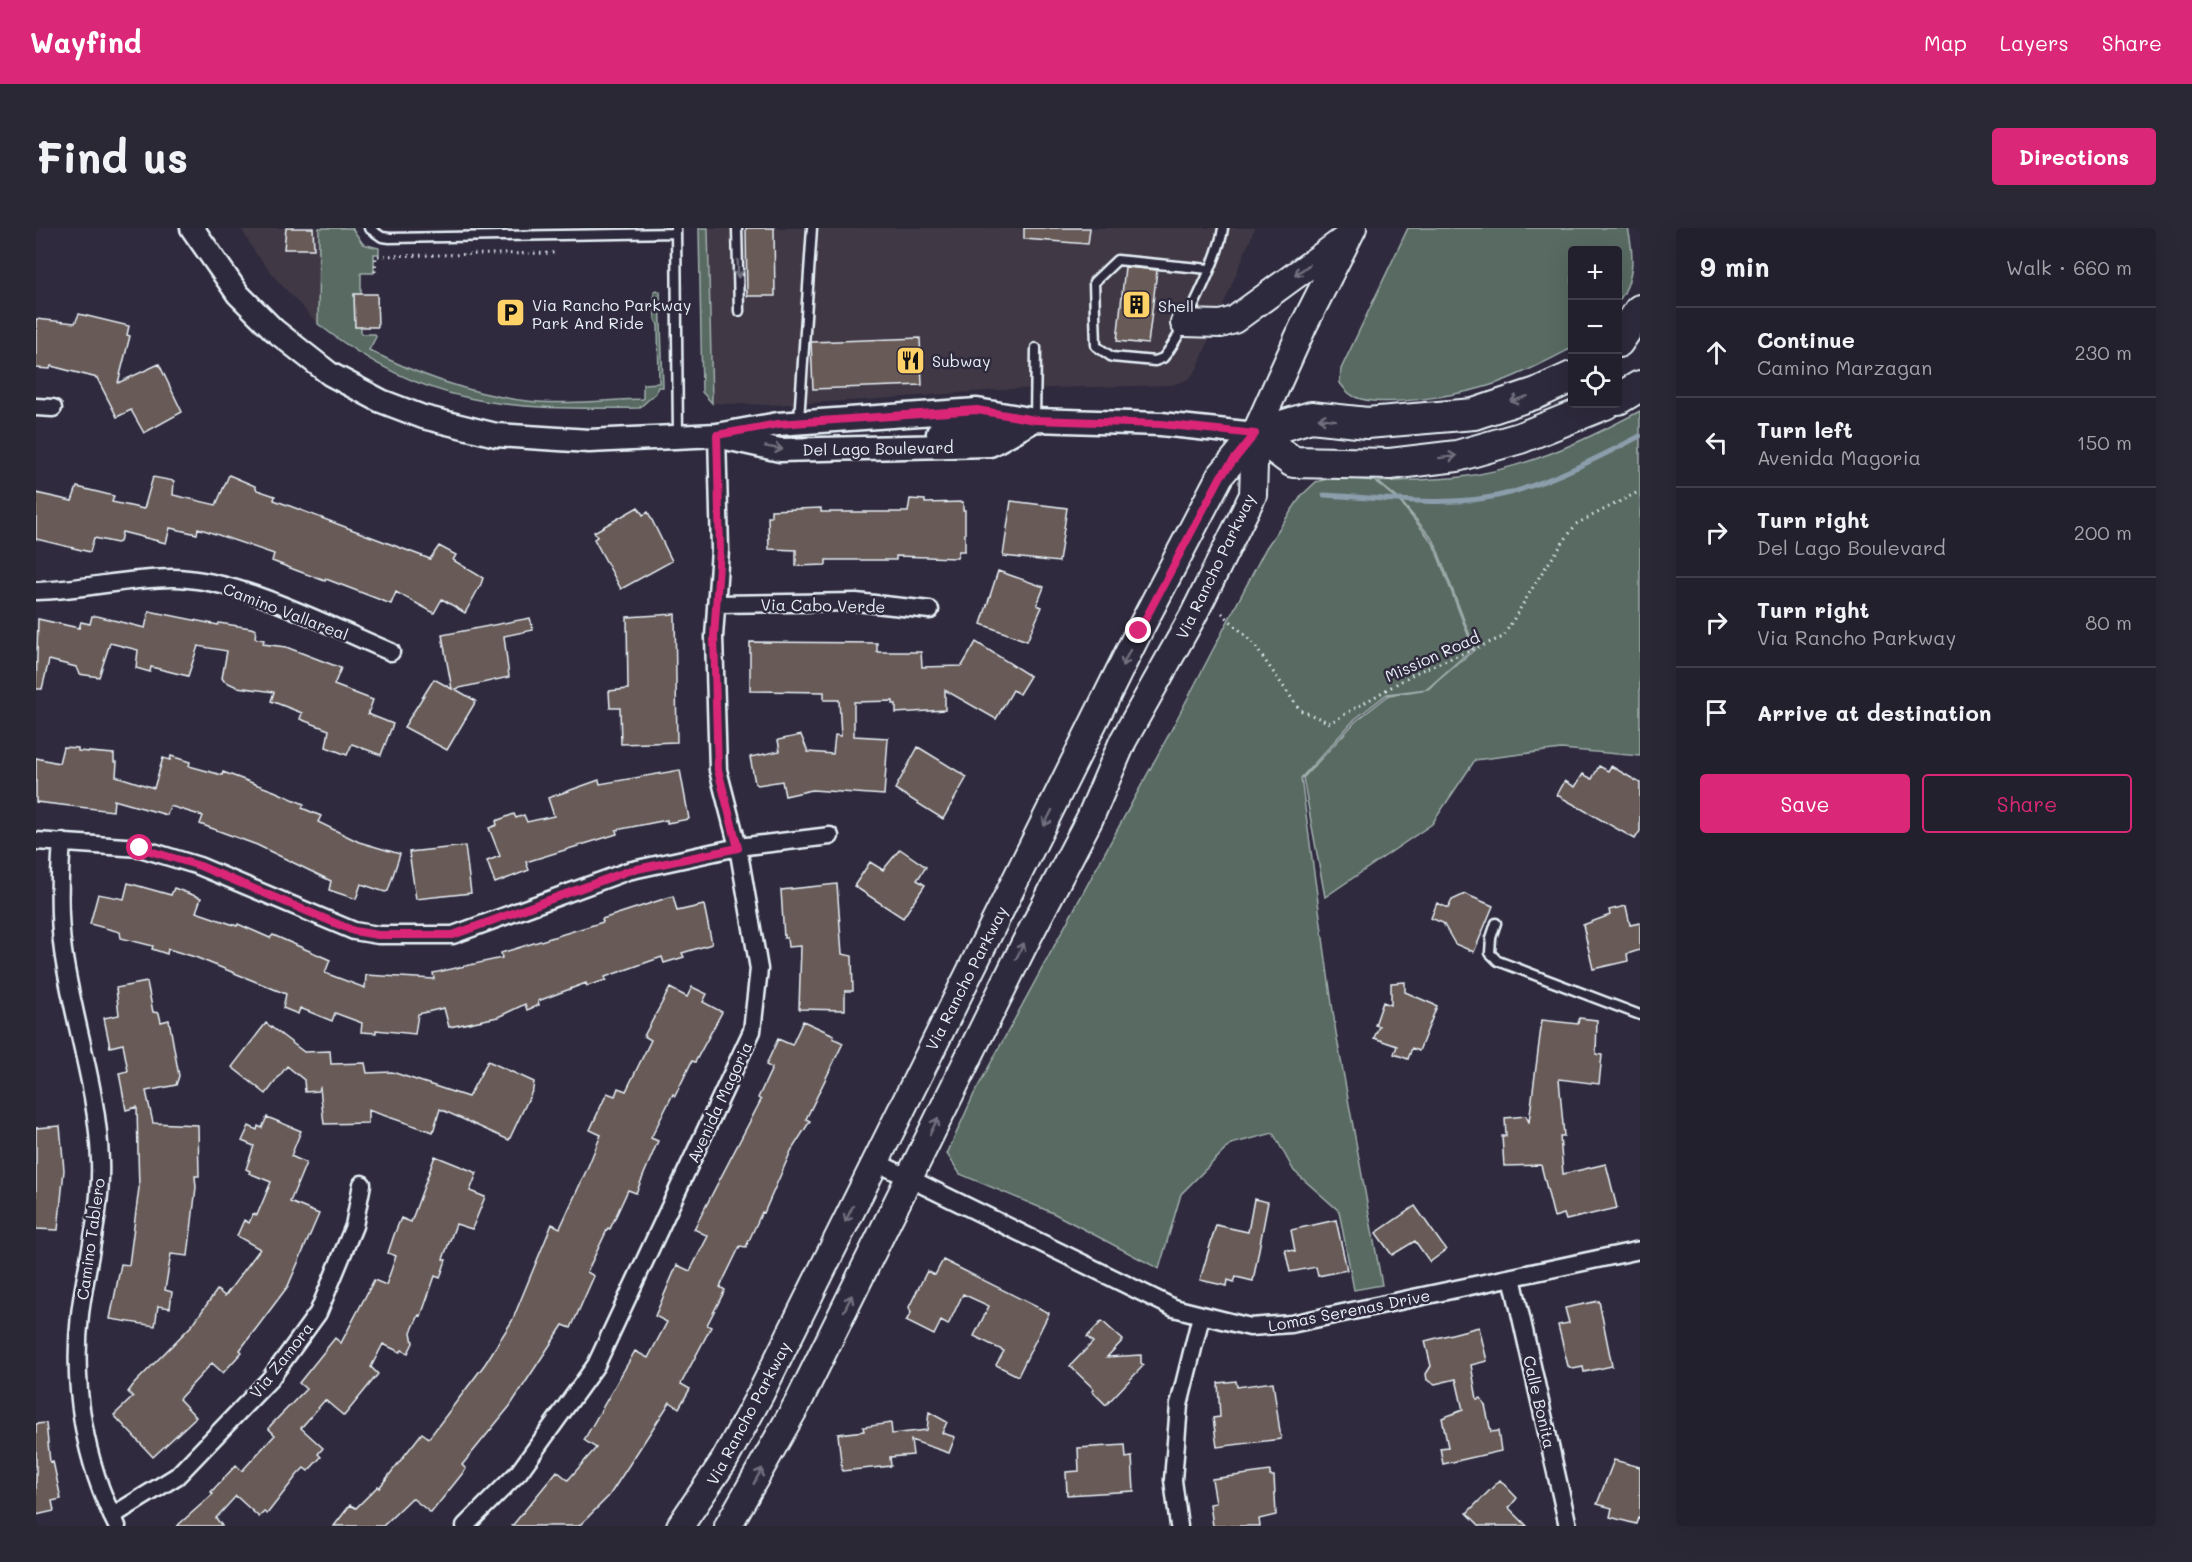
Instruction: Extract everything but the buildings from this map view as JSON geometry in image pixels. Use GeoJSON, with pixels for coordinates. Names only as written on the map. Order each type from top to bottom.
{"type":"FeatureCollection","features":[{"type":"Feature","properties":{"kind":"highway"},"geometry":{"type":"LineString","coordinates":[[1622,335],[1640,310]]}},
{"type":"Feature","properties":{"kind":"highway"},"geometry":{"type":"LineString","coordinates":[[1255,434],[1311,417],[1367,423],[1474,414],[1537,393],[1568,378]]}},
{"type":"Feature","properties":{"kind":"highway"},"geometry":{"type":"LineString","coordinates":[[1622,396],[1640,386]]}},
{"type":"Feature","properties":{"kind":"highway"},"geometry":{"type":"LineString","coordinates":[[1255,434],[1293,462],[1390,464],[1457,456],[1520,438],[1595,408]]}},
{"type":"Feature","properties":{"kind":"main road","name":"Del Lago Boulevard"},"geometry":{"type":"LineString","coordinates":[[192,228],[238,294],[274,330],[330,374],[381,401],[423,417],[496,435],[589,441],[717,435],[778,424],[977,410],[1035,420],[1161,424],[1255,434]]}},
{"type":"Feature","properties":{"kind":"main road"},"geometry":{"type":"LineString","coordinates":[[1184,323],[1221,324],[1234,320],[1351,232]]}},
{"type":"Feature","properties":{"kind":"main road","name":"Via Rancho Parkway"},"geometry":{"type":"LineString","coordinates":[[680,1526],[724,1461],[761,1393],[874,1161],[1183,547],[1221,476],[1255,434],[1303,327],[1351,232]]}},
{"type":"Feature","properties":{"kind":"main road","name":"Del Lago Boulevard"},"geometry":{"type":"LineString","coordinates":[[717,435],[780,450],[990,445],[1035,420]]}},
{"type":"Feature","properties":{"kind":"main road","name":"Via Rancho Parkway"},"geometry":{"type":"LineString","coordinates":[[728,1526],[753,1486],[799,1401],[1017,957],[1090,818],[1123,741],[1193,616],[1253,495],[1255,434]]}},
{"type":"Feature","properties":{"kind":"street"},"geometry":{"type":"LineString","coordinates":[[36,407],[53,408]]}},
{"type":"Feature","properties":{"kind":"street","name":"Avenida Magoria"},"geometry":{"type":"LineString","coordinates":[[465,1526],[519,1472],[596,1365],[752,1031],[759,969],[738,848],[718,770],[714,637],[720,550],[717,435]]}},
{"type":"Feature","properties":{"kind":"street","name":"Camino Vallareal"},"geometry":{"type":"LineString","coordinates":[[36,591],[172,578],[210,582],[246,592],[391,652]]}},
{"type":"Feature","properties":{"kind":"street","name":"Via Cabo Verde"},"geometry":{"type":"LineString","coordinates":[[716,604],[856,602],[930,610]]}},
{"type":"Feature","properties":{"kind":"street"},"geometry":{"type":"LineString","coordinates":[[36,841],[140,848],[200,866],[354,931],[378,935],[453,935],[628,871],[738,848],[830,836]]}},
{"type":"Feature","properties":{"kind":"street","name":"Camino Tablero"},"geometry":{"type":"LineString","coordinates":[[62,842],[58,892],[63,950],[95,1107],[100,1162],[97,1205],[80,1316],[77,1378],[86,1442],[97,1480],[115,1521]]}},
{"type":"Feature","properties":{"kind":"street","name":"Lomas Serenas Drive"},"geometry":{"type":"LineString","coordinates":[[874,1161],[1174,1308],[1250,1327],[1291,1324],[1640,1250]]}},
{"type":"Feature","properties":{"kind":"street","name":"Via Zamora"},"geometry":{"type":"LineString","coordinates":[[115,1521],[177,1476],[270,1379],[318,1313],[354,1226],[362,1184]]}},
{"type":"Feature","properties":{"kind":"street","name":"Calle Bonita"},"geometry":{"type":"LineString","coordinates":[[1512,1277],[1568,1526]]}},
{"type":"Feature","properties":{"kind":"street"},"geometry":{"type":"LineString","coordinates":[[1179,1526],[1173,1480],[1179,1405],[1201,1316]]}},
{"type":"Feature","properties":{"kind":"lane"},"geometry":{"type":"LineString","coordinates":[[369,228],[381,237],[390,238],[676,231],[678,437]]}},
{"type":"Feature","properties":{"kind":"lane"},"geometry":{"type":"LineString","coordinates":[[737,228],[739,311]]}},
{"type":"Feature","properties":{"kind":"lane"},"geometry":{"type":"LineString","coordinates":[[799,424],[812,228]]}},
{"type":"Feature","properties":{"kind":"lane"},"geometry":{"type":"LineString","coordinates":[[1209,269],[1117,260],[1094,282],[1096,346],[1112,357],[1155,361],[1163,358],[1184,323],[1209,269],[1223,228]]}},
{"type":"Feature","properties":{"kind":"lane"},"geometry":{"type":"LineString","coordinates":[[1035,420],[1036,348]]}},
{"type":"Feature","properties":{"kind":"lane"},"geometry":{"type":"LineString","coordinates":[[1496,923],[1490,953],[1498,961],[1640,1015]]}},
{"type":"Feature","properties":{"kind":"path"},"geometry":{"type":"LineString","coordinates":[[375,272],[376,256],[556,253]]}},
{"type":"Feature","properties":{"kind":"path","name":"Mission Road"},"geometry":{"type":"LineString","coordinates":[[1222,613],[1252,642],[1300,710],[1329,723],[1415,673],[1503,637],[1541,574],[1576,524],[1640,491]]}},
{"type":"Feature","properties":{"kind":"shaded area"},"geometry":{"type":"Polygon","coordinates":[[[241,228],[319,228],[318,324],[277,280],[254,251],[241,228]]]}},
{"type":"Feature","properties":{"kind":"shaded area"},"geometry":{"type":"Polygon","coordinates":[[[708,228],[1255,228],[1197,369],[1189,379],[1172,385],[1011,389],[769,405],[712,403],[708,228]]]}},
{"type":"Feature","properties":{"kind":"green space"},"geometry":{"type":"Polygon","coordinates":[[[319,228],[352,228],[363,244],[379,248],[379,254],[374,254],[374,273],[361,273],[361,334],[375,334],[376,337],[369,350],[388,359],[446,383],[506,398],[556,403],[643,399],[643,384],[659,383],[658,325],[655,319],[654,291],[657,290],[660,292],[663,387],[658,387],[656,393],[639,408],[549,408],[470,398],[432,388],[395,373],[357,352],[318,324],[319,228]]]}},
{"type":"Feature","properties":{"kind":"green space"},"geometry":{"type":"Polygon","coordinates":[[[699,228],[708,228],[712,403],[702,392],[699,228]]]}},
{"type":"Feature","properties":{"kind":"green space"},"geometry":{"type":"Polygon","coordinates":[[[1408,228],[1628,228],[1632,267],[1628,285],[1622,297],[1622,246],[1568,246],[1568,350],[1535,367],[1497,383],[1467,391],[1429,398],[1391,401],[1357,398],[1349,393],[1340,383],[1341,369],[1408,228]]]}},
{"type":"Feature","properties":{"kind":"green space"},"geometry":{"type":"Polygon","coordinates":[[[1640,411],[1640,756],[1561,749],[1475,760],[1432,824],[1325,897],[1303,778],[1356,721],[1389,695],[1428,689],[1475,649],[1434,541],[1400,500],[1378,482],[1461,477],[1508,468],[1576,443],[1640,411]]]}},
{"type":"Feature","properties":{"kind":"green space"},"geometry":{"type":"Polygon","coordinates":[[[1334,477],[1375,481],[1400,502],[1433,543],[1473,648],[1427,689],[1387,694],[1355,719],[1301,778],[1336,1033],[1382,1285],[1354,1290],[1339,1211],[1294,1171],[1273,1133],[1231,1144],[1181,1194],[1159,1269],[1053,1213],[960,1174],[947,1154],[974,1094],[1168,736],[1266,548],[1302,495],[1316,482],[1334,477]]]}},
{"type":"Feature","properties":{"kind":"waterway"},"geometry":{"type":"LineString","coordinates":[[1324,495],[1418,501],[1488,498],[1510,493],[1560,475],[1640,436]]}},
{"type":"Feature","properties":{"kind":"place","name":"Shell"},"geometry":{"type":"Point","coordinates":[1137,305]}},
{"type":"Feature","properties":{"kind":"place","name":"Via Rancho Parkway Park And Ride"},"geometry":{"type":"Point","coordinates":[511,313]}},
{"type":"Feature","properties":{"kind":"place","name":"Subway"},"geometry":{"type":"Point","coordinates":[911,360]}},
{"type":"Feature","properties":{"kind":"route"},"geometry":{"type":"LineString","coordinates":[[140,848],[200,866],[354,931],[378,935],[453,935],[628,871],[738,848],[718,770],[714,637],[720,550],[717,435],[778,424],[828,423],[977,410],[1035,420],[1161,424],[1255,434],[1221,476],[1139,631]]}}]}
